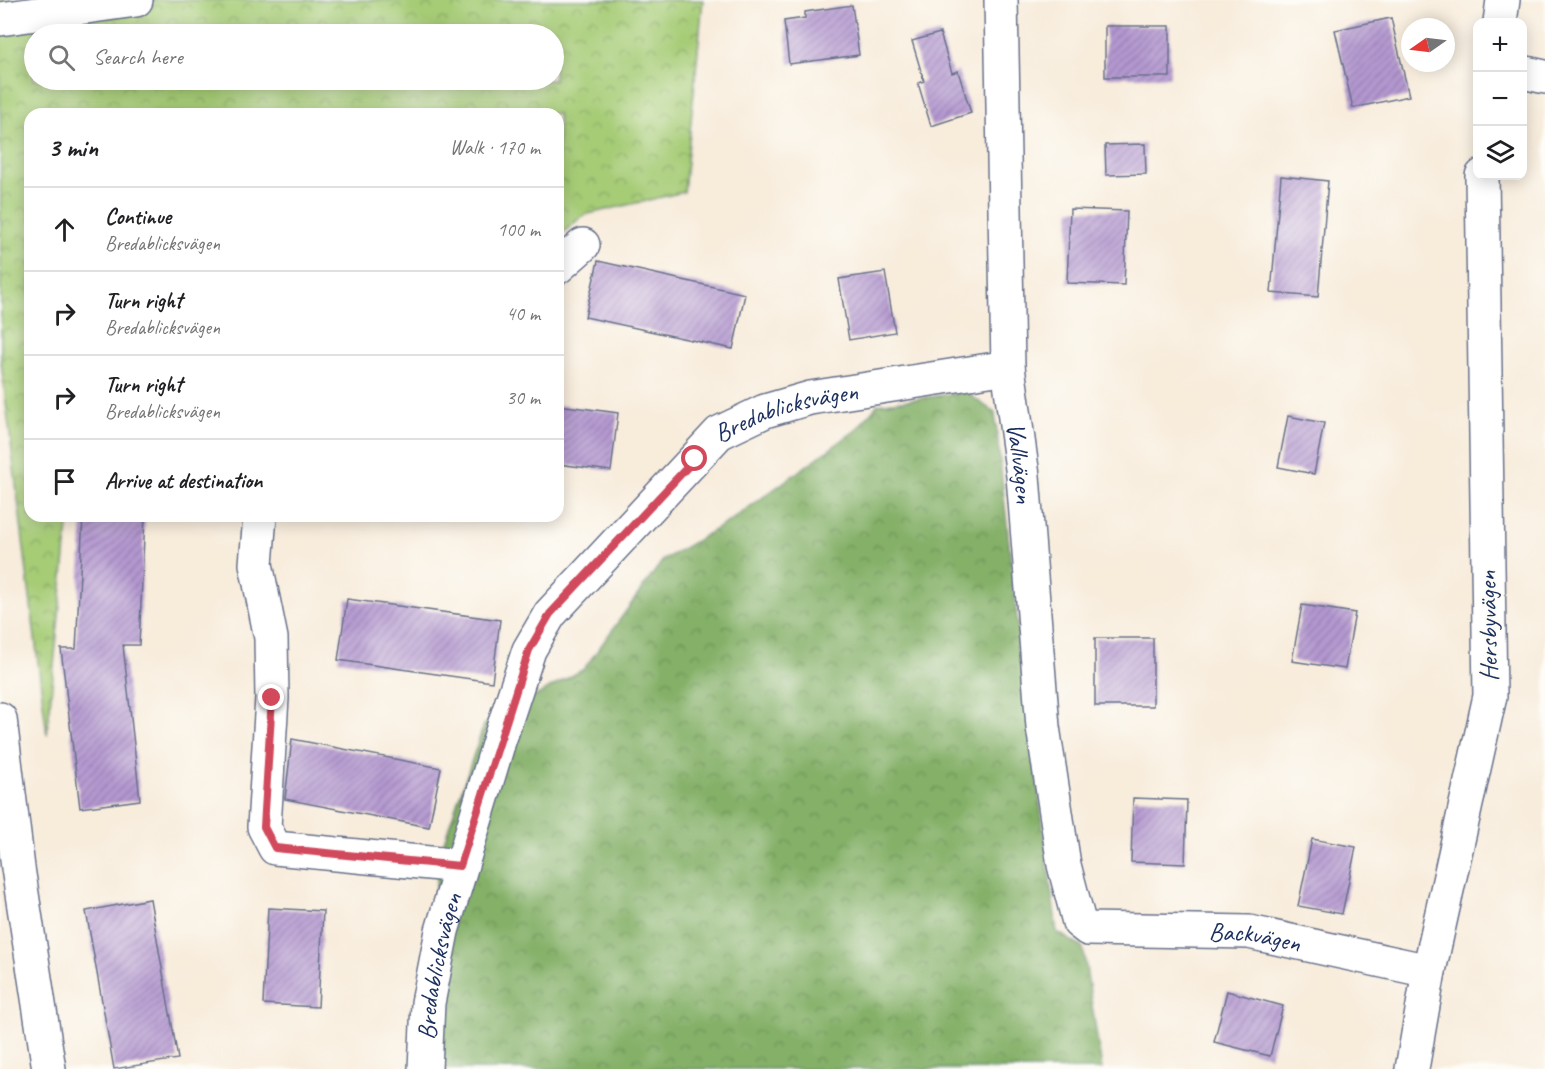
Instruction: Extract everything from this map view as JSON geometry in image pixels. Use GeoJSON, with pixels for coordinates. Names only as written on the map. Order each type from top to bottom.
{"type":"FeatureCollection","features":[{"type":"Feature","properties":{"kind":"street"},"geometry":{"type":"LineString","coordinates":[[0,20],[136,0]]}},
{"type":"Feature","properties":{"kind":"street","name":"Vallvägen"},"geometry":{"type":"LineString","coordinates":[[1000,0],[1008,368],[1023,476],[1043,727],[1064,865],[1079,922]]}},
{"type":"Feature","properties":{"kind":"street"},"geometry":{"type":"LineString","coordinates":[[1501,18],[1503,0]]}},
{"type":"Feature","properties":{"kind":"street"},"geometry":{"type":"LineString","coordinates":[[1527,73],[1545,77]]}},
{"type":"Feature","properties":{"kind":"street","name":"Hersbyvägen"},"geometry":{"type":"LineString","coordinates":[[1412,1069],[1429,971],[1490,696],[1482,180]]}},
{"type":"Feature","properties":{"kind":"street"},"geometry":{"type":"LineString","coordinates":[[564,262],[583,245]]}},
{"type":"Feature","properties":{"kind":"street","name":"Bredablicksvägen"},"geometry":{"type":"LineString","coordinates":[[425,1069],[428,1003],[442,931],[460,866],[529,650],[550,614],[719,433],[765,411],[810,398],[1008,368]]}},
{"type":"Feature","properties":{"kind":"street","name":"Bredablicksvägen"},"geometry":{"type":"LineString","coordinates":[[260,522],[256,564],[270,638],[272,698],[264,827],[275,848],[460,866]]}},
{"type":"Feature","properties":{"kind":"street"},"geometry":{"type":"LineString","coordinates":[[0,718],[18,868],[49,1069]]}},
{"type":"Feature","properties":{"kind":"street","name":"Backvägen"},"geometry":{"type":"LineString","coordinates":[[1079,922],[1088,929],[1249,932],[1429,971]]}},
{"type":"Feature","properties":{"kind":"green space"},"geometry":{"type":"Polygon","coordinates":[[[0,0],[703,0],[684,192],[584,215],[564,232],[564,108],[24,108],[24,522],[68,522],[47,735],[1,362],[0,0]]]}},
{"type":"Feature","properties":{"kind":"green space"},"geometry":{"type":"Polygon","coordinates":[[[966,392],[995,413],[1023,674],[1057,932],[1083,948],[1102,1069],[414,1069],[440,853],[484,725],[584,669],[663,560],[730,521],[856,430],[878,404],[966,392]]]}},
{"type":"Feature","properties":{"kind":"building"},"geometry":{"type":"Polygon","coordinates":[[[852,5],[859,55],[789,64],[784,21],[805,18],[805,12],[852,5]]]}},
{"type":"Feature","properties":{"kind":"building"},"geometry":{"type":"Polygon","coordinates":[[[1391,18],[1401,61],[1401,72],[1403,72],[1409,96],[1353,108],[1335,30],[1391,18]]]}},
{"type":"Feature","properties":{"kind":"building"},"geometry":{"type":"Polygon","coordinates":[[[1105,26],[1170,26],[1170,77],[1105,77],[1105,26]]]}},
{"type":"Feature","properties":{"kind":"building"},"geometry":{"type":"Polygon","coordinates":[[[940,33],[952,73],[958,71],[971,113],[931,126],[918,83],[924,81],[912,41],[940,33]]]}},
{"type":"Feature","properties":{"kind":"building"},"geometry":{"type":"Polygon","coordinates":[[[1145,144],[1146,174],[1106,175],[1105,145],[1145,144]]]}},
{"type":"Feature","properties":{"kind":"building"},"geometry":{"type":"Polygon","coordinates":[[[1281,176],[1328,181],[1318,297],[1271,293],[1281,176]]]}},
{"type":"Feature","properties":{"kind":"building"},"geometry":{"type":"Polygon","coordinates":[[[1070,209],[1127,211],[1124,285],[1067,283],[1070,209]]]}},
{"type":"Feature","properties":{"kind":"building"},"geometry":{"type":"Polygon","coordinates":[[[598,261],[745,294],[733,349],[585,317],[598,261]]]}},
{"type":"Feature","properties":{"kind":"building"},"geometry":{"type":"Polygon","coordinates":[[[885,272],[895,332],[849,340],[839,279],[885,272]]]}},
{"type":"Feature","properties":{"kind":"building"},"geometry":{"type":"Polygon","coordinates":[[[564,406],[618,413],[611,471],[564,465],[564,406]]]}},
{"type":"Feature","properties":{"kind":"building"},"geometry":{"type":"Polygon","coordinates":[[[1288,416],[1324,423],[1314,474],[1278,467],[1288,416]]]}},
{"type":"Feature","properties":{"kind":"building"},"geometry":{"type":"Polygon","coordinates":[[[83,522],[145,522],[139,645],[123,645],[140,800],[80,808],[61,649],[76,649],[83,522]]]}},
{"type":"Feature","properties":{"kind":"building"},"geometry":{"type":"Polygon","coordinates":[[[347,599],[500,620],[492,682],[338,660],[347,599]]]}},
{"type":"Feature","properties":{"kind":"building"},"geometry":{"type":"Polygon","coordinates":[[[1302,605],[1355,613],[1345,669],[1292,661],[1302,605]]]}},
{"type":"Feature","properties":{"kind":"building"},"geometry":{"type":"Polygon","coordinates":[[[1095,638],[1153,638],[1153,706],[1095,706],[1095,638]]]}},
{"type":"Feature","properties":{"kind":"building"},"geometry":{"type":"Polygon","coordinates":[[[292,739],[441,768],[429,827],[285,799],[292,739]]]}},
{"type":"Feature","properties":{"kind":"building"},"geometry":{"type":"Polygon","coordinates":[[[1133,798],[1187,800],[1185,864],[1131,862],[1133,798]]]}},
{"type":"Feature","properties":{"kind":"building"},"geometry":{"type":"Polygon","coordinates":[[[1312,839],[1356,847],[1342,914],[1298,906],[1312,839]]]}},
{"type":"Feature","properties":{"kind":"building"},"geometry":{"type":"Polygon","coordinates":[[[150,899],[178,1059],[114,1069],[86,911],[150,899]]]}},
{"type":"Feature","properties":{"kind":"building"},"geometry":{"type":"Polygon","coordinates":[[[268,908],[323,911],[318,1007],[263,1004],[268,908]]]}},
{"type":"Feature","properties":{"kind":"building"},"geometry":{"type":"Polygon","coordinates":[[[1227,991],[1283,1006],[1270,1056],[1214,1042],[1227,991]]]}},
{"type":"Feature","properties":{"kind":"route"},"geometry":{"type":"LineString","coordinates":[[272,698],[265,781],[264,827],[275,848],[460,866],[529,650],[550,614],[622,534],[695,459]]}}]}
